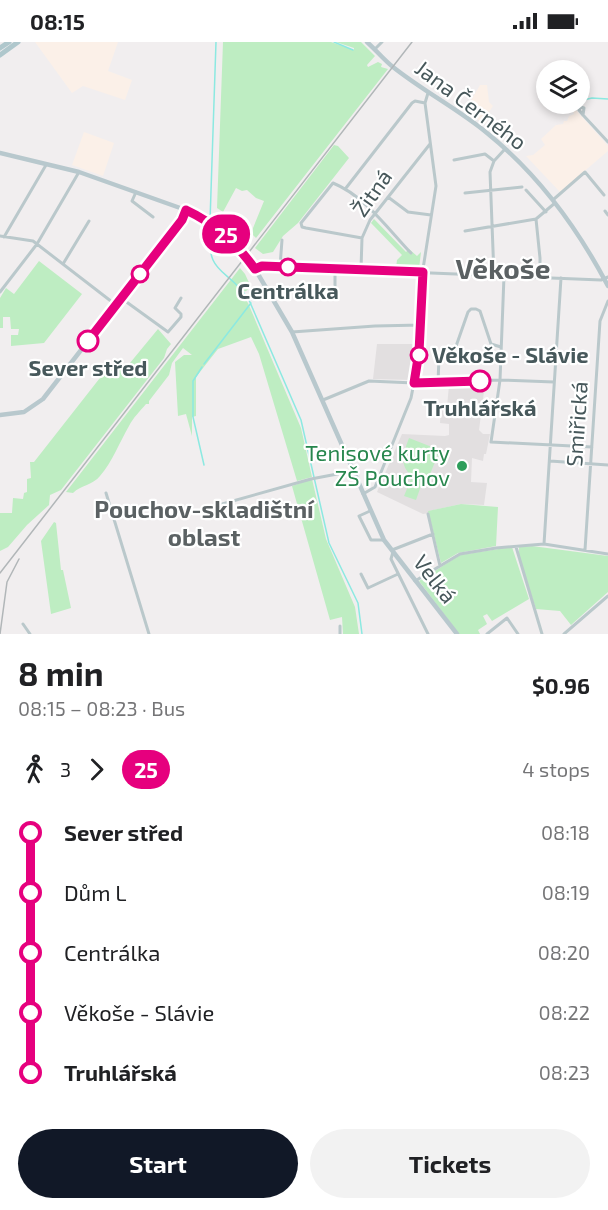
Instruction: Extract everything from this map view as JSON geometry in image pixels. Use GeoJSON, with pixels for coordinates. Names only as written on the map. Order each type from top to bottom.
{"type":"FeatureCollection","features":[{"type":"Feature","properties":{"kind":"main road"},"geometry":{"type":"LineString","coordinates":[[0,48],[9,42]]}},
{"type":"Feature","properties":{"kind":"main road"},"geometry":{"type":"LineString","coordinates":[[0,55],[18,42]]}},
{"type":"Feature","properties":{"kind":"street","name":"Jana Černého"},"geometry":{"type":"LineString","coordinates":[[367,42],[394,68],[486,132],[524,165],[555,200],[582,239],[606,278],[608,286]]}},
{"type":"Feature","properties":{"kind":"street"},"geometry":{"type":"LineString","coordinates":[[374,49],[382,42]]}},
{"type":"Feature","properties":{"kind":"street"},"geometry":{"type":"LineString","coordinates":[[363,494],[375,486],[411,398],[418,362],[423,272],[436,181],[425,103],[429,92]]}},
{"type":"Feature","properties":{"kind":"street"},"geometry":{"type":"LineString","coordinates":[[346,188],[412,103],[415,101],[425,103]]}},
{"type":"Feature","properties":{"kind":"street"},"geometry":{"type":"LineString","coordinates":[[583,115],[608,142]]}},
{"type":"Feature","properties":{"kind":"street","name":"Žitná"},"geometry":{"type":"LineString","coordinates":[[360,270],[362,238],[388,197],[431,144]]}},
{"type":"Feature","properties":{"kind":"street"},"geometry":{"type":"LineString","coordinates":[[494,276],[490,172],[494,161],[505,149]]}},
{"type":"Feature","properties":{"kind":"street"},"geometry":{"type":"LineString","coordinates":[[0,153],[79,172],[186,210],[215,226],[237,245],[255,269],[292,332],[370,511],[392,551],[391,559],[428,634]]}},
{"type":"Feature","properties":{"kind":"street","name":"Jana Černého"},"geometry":{"type":"LineString","coordinates":[[454,160],[485,154],[494,161]]}},
{"type":"Feature","properties":{"kind":"street"},"geometry":{"type":"LineString","coordinates":[[47,164],[2,236],[33,241],[116,305]]}},
{"type":"Feature","properties":{"kind":"street"},"geometry":{"type":"LineString","coordinates":[[0,292],[37,244],[79,172]]}},
{"type":"Feature","properties":{"kind":"street"},"geometry":{"type":"LineString","coordinates":[[465,231],[536,219],[546,212],[555,200],[585,172],[604,195]]}},
{"type":"Feature","properties":{"kind":"street"},"geometry":{"type":"LineString","coordinates":[[362,238],[302,226],[301,223],[333,183],[346,188],[411,253]]}},
{"type":"Feature","properties":{"kind":"street"},"geometry":{"type":"LineString","coordinates":[[465,193],[524,189],[546,212]]}},
{"type":"Feature","properties":{"kind":"street"},"geometry":{"type":"LineString","coordinates":[[136,192],[132,201],[153,217]]}},
{"type":"Feature","properties":{"kind":"street"},"geometry":{"type":"LineString","coordinates":[[388,197],[408,212],[431,215]]}},
{"type":"Feature","properties":{"kind":"street"},"geometry":{"type":"LineString","coordinates":[[0,415],[24,412],[43,399],[182,220],[186,210]]}},
{"type":"Feature","properties":{"kind":"street"},"geometry":{"type":"LineString","coordinates":[[536,219],[540,278]]}},
{"type":"Feature","properties":{"kind":"street"},"geometry":{"type":"LineString","coordinates":[[63,264],[88,221]]}},
{"type":"Feature","properties":{"kind":"street"},"geometry":{"type":"LineString","coordinates":[[280,267],[282,240]]}},
{"type":"Feature","properties":{"kind":"street"},"geometry":{"type":"LineString","coordinates":[[255,269],[262,266],[561,279],[606,278]]}},
{"type":"Feature","properties":{"kind":"street"},"geometry":{"type":"LineString","coordinates":[[334,297],[335,269]]}},
{"type":"Feature","properties":{"kind":"street"},"geometry":{"type":"LineString","coordinates":[[504,276],[500,380],[491,442],[592,447]]}},
{"type":"Feature","properties":{"kind":"street"},"geometry":{"type":"LineString","coordinates":[[544,544],[561,279]]}},
{"type":"Feature","properties":{"kind":"street"},"geometry":{"type":"LineString","coordinates":[[0,284],[5,284]]}},
{"type":"Feature","properties":{"kind":"street"},"geometry":{"type":"LineString","coordinates":[[122,298],[168,332],[181,317],[175,308],[181,298]]}},
{"type":"Feature","properties":{"kind":"street","name":"Smiřická"},"geometry":{"type":"LineString","coordinates":[[585,550],[600,321],[608,301]]}},
{"type":"Feature","properties":{"kind":"street"},"geometry":{"type":"LineString","coordinates":[[438,383],[438,357],[451,356],[454,352],[469,310],[478,310],[491,344],[501,347]]}},
{"type":"Feature","properties":{"kind":"street"},"geometry":{"type":"LineString","coordinates":[[292,332],[421,325]]}},
{"type":"Feature","properties":{"kind":"street"},"geometry":{"type":"LineString","coordinates":[[322,400],[369,381],[554,382]]}},
{"type":"Feature","properties":{"kind":"street"},"geometry":{"type":"LineString","coordinates":[[549,461],[608,465]]}},
{"type":"Feature","properties":{"kind":"street"},"geometry":{"type":"LineString","coordinates":[[215,506],[318,477],[353,470]]}},
{"type":"Feature","properties":{"kind":"street"},"geometry":{"type":"LineString","coordinates":[[106,493],[149,634]]}},
{"type":"Feature","properties":{"kind":"street"},"geometry":{"type":"LineString","coordinates":[[370,511],[359,516],[372,540],[384,540]]}},
{"type":"Feature","properties":{"kind":"street","name":"Velká"},"geometry":{"type":"LineString","coordinates":[[428,514],[440,566]]}},
{"type":"Feature","properties":{"kind":"street","name":"Velká"},"geometry":{"type":"LineString","coordinates":[[432,534],[392,551],[457,634]]}},
{"type":"Feature","properties":{"kind":"street"},"geometry":{"type":"LineString","coordinates":[[415,581],[460,554],[516,546],[544,544],[608,554]]}},
{"type":"Feature","properties":{"kind":"street"},"geometry":{"type":"LineString","coordinates":[[516,546],[542,634]]}},
{"type":"Feature","properties":{"kind":"street"},"geometry":{"type":"LineString","coordinates":[[361,574],[368,588],[398,574]]}},
{"type":"Feature","properties":{"kind":"street"},"geometry":{"type":"LineString","coordinates":[[564,634],[608,596]]}},
{"type":"Feature","properties":{"kind":"street"},"geometry":{"type":"LineString","coordinates":[[488,633],[507,618],[518,634]]}},
{"type":"Feature","properties":{"kind":"street"},"geometry":{"type":"LineString","coordinates":[[23,624],[30,634]]}},
{"type":"Feature","properties":{"kind":"street"},"geometry":{"type":"LineString","coordinates":[[340,626],[340,634]]}},
{"type":"Feature","properties":{"kind":"shaded area"},"geometry":{"type":"Polygon","coordinates":[[[35,42],[118,42],[108,71],[132,80],[125,100],[83,86],[72,93],[35,42]]]}},
{"type":"Feature","properties":{"kind":"shaded area"},"geometry":{"type":"Polygon","coordinates":[[[480,85],[487,85],[489,102],[493,106],[485,118],[487,121],[485,124],[465,111],[480,85]]]}},
{"type":"Feature","properties":{"kind":"shaded area"},"geometry":{"type":"Polygon","coordinates":[[[579,114],[608,146],[608,151],[560,192],[526,156],[533,155],[545,145],[541,139],[556,125],[567,121],[569,116],[579,114]]]}},
{"type":"Feature","properties":{"kind":"shaded area"},"geometry":{"type":"Polygon","coordinates":[[[84,132],[114,143],[103,176],[72,165],[84,132]]]}},
{"type":"Feature","properties":{"kind":"shaded area"},"geometry":{"type":"Polygon","coordinates":[[[377,344],[417,344],[416,361],[411,380],[373,379],[377,344]]]}},
{"type":"Feature","properties":{"kind":"shaded area"},"geometry":{"type":"Polygon","coordinates":[[[477,384],[481,387],[485,384],[479,430],[483,434],[490,434],[483,461],[472,458],[471,482],[487,483],[484,505],[461,504],[423,514],[377,492],[402,434],[449,435],[449,424],[440,423],[441,408],[447,407],[449,385],[477,384]]]}},
{"type":"Feature","properties":{"kind":"green space"},"geometry":{"type":"Polygon","coordinates":[[[223,42],[331,42],[354,50],[354,48],[336,42],[361,42],[375,56],[367,65],[368,67],[378,62],[382,64],[381,67],[388,69],[256,238],[251,233],[264,201],[256,198],[247,190],[242,191],[236,188],[223,212],[217,208],[223,42]]]}},
{"type":"Feature","properties":{"kind":"green space"},"geometry":{"type":"Polygon","coordinates":[[[334,145],[338,146],[349,158],[298,223],[283,236],[273,252],[263,254],[255,248],[334,145]]]}},
{"type":"Feature","properties":{"kind":"green space"},"geometry":{"type":"Polygon","coordinates":[[[374,219],[406,252],[409,249],[417,256],[421,252],[419,269],[396,268],[397,260],[402,255],[371,223],[374,219]]]}},
{"type":"Feature","properties":{"kind":"green space"},"geometry":{"type":"Polygon","coordinates":[[[39,261],[82,294],[44,343],[11,346],[11,335],[18,335],[19,329],[11,329],[10,317],[3,317],[3,328],[0,328],[0,298],[6,288],[14,294],[39,261]]]}},
{"type":"Feature","properties":{"kind":"green space"},"geometry":{"type":"Polygon","coordinates":[[[240,268],[251,287],[240,292],[248,303],[301,428],[312,477],[297,481],[259,354],[251,337],[218,349],[196,377],[196,416],[192,417],[192,436],[186,414],[178,416],[175,362],[184,355],[192,355],[183,348],[172,363],[169,375],[149,404],[146,404],[131,423],[105,470],[94,481],[73,493],[66,492],[240,268]]]}},
{"type":"Feature","properties":{"kind":"green space"},"geometry":{"type":"Polygon","coordinates":[[[158,329],[171,344],[164,358],[61,490],[50,495],[49,505],[8,547],[0,551],[0,513],[12,513],[13,498],[23,499],[24,493],[27,492],[27,479],[31,478],[30,462],[34,462],[114,360],[125,369],[158,329]]]}},
{"type":"Feature","properties":{"kind":"green space"},"geometry":{"type":"Polygon","coordinates":[[[409,438],[437,449],[439,452],[426,484],[422,483],[416,500],[404,496],[411,479],[420,482],[405,468],[403,458],[409,438]]]}},
{"type":"Feature","properties":{"kind":"green space"},"geometry":{"type":"Polygon","coordinates":[[[312,479],[326,539],[355,607],[359,634],[343,634],[342,617],[330,620],[292,486],[312,479]]]}},
{"type":"Feature","properties":{"kind":"green space"},"geometry":{"type":"Polygon","coordinates":[[[461,504],[498,507],[496,546],[458,553],[441,563],[428,511],[461,504]]]}},
{"type":"Feature","properties":{"kind":"green space"},"geometry":{"type":"Polygon","coordinates":[[[54,522],[56,523],[61,570],[63,570],[71,608],[51,614],[41,541],[54,522]]]}},
{"type":"Feature","properties":{"kind":"green space"},"geometry":{"type":"Polygon","coordinates":[[[532,546],[608,556],[608,592],[571,625],[560,611],[536,609],[519,558],[519,547],[532,546]]]}},
{"type":"Feature","properties":{"kind":"green space"},"geometry":{"type":"Polygon","coordinates":[[[512,547],[529,599],[492,621],[487,614],[483,616],[487,624],[478,630],[480,634],[459,634],[419,581],[460,555],[512,547]]]}},
{"type":"Feature","properties":{"kind":"waterway"},"geometry":{"type":"LineString","coordinates":[[210,221],[216,42]]}},
{"type":"Feature","properties":{"kind":"waterway"},"geometry":{"type":"LineString","coordinates":[[334,42],[353,50]]}},
{"type":"Feature","properties":{"kind":"waterway"},"geometry":{"type":"LineString","coordinates":[[590,98],[608,99]]}},
{"type":"Feature","properties":{"kind":"waterway"},"geometry":{"type":"LineString","coordinates":[[210,226],[211,255],[219,269],[241,289],[249,300],[301,420],[329,543],[358,603],[362,634]]}},
{"type":"Feature","properties":{"kind":"waterway"},"geometry":{"type":"LineString","coordinates":[[204,364],[251,303]]}},
{"type":"Feature","properties":{"kind":"waterway"},"geometry":{"type":"LineString","coordinates":[[202,367],[193,381],[193,417],[204,465]]}},
{"type":"Feature","properties":{"kind":"railway"},"geometry":{"type":"LineString","coordinates":[[0,573],[412,42]]}},
{"type":"Feature","properties":{"kind":"railway"},"geometry":{"type":"LineString","coordinates":[[0,634],[7,582],[19,559]]}},
{"type":"Feature","properties":{"kind":"bus line","name":"25"},"geometry":{"type":"LineString","coordinates":[[88,341],[182,220],[186,210],[205,219],[229,237],[255,269],[262,266],[423,272],[419,352],[414,383],[480,381]]}},
{"type":"Feature","properties":{"kind":"place","name":"Centrálka"},"geometry":{"type":"Point","coordinates":[288,267]}},
{"type":"Feature","properties":{"kind":"place","name":"Sever střed"},"geometry":{"type":"Point","coordinates":[88,341]}},
{"type":"Feature","properties":{"kind":"place","name":"Věkoše - Slávie"},"geometry":{"type":"Point","coordinates":[419,355]}},
{"type":"Feature","properties":{"kind":"place","name":"Truhlářská"},"geometry":{"type":"Point","coordinates":[480,381]}},
{"type":"Feature","properties":{"kind":"place","name":"Tenisové kurty ZŠ Pouchov"},"geometry":{"type":"Point","coordinates":[462,466]}},
{"type":"Feature","properties":{"kind":"district","name":"Věkoše"},"geometry":{"type":"Point","coordinates":[503,269]}},
{"type":"Feature","properties":{"kind":"district","name":"Pouchov-skladištní oblast"},"geometry":{"type":"Point","coordinates":[204,524]}}]}
